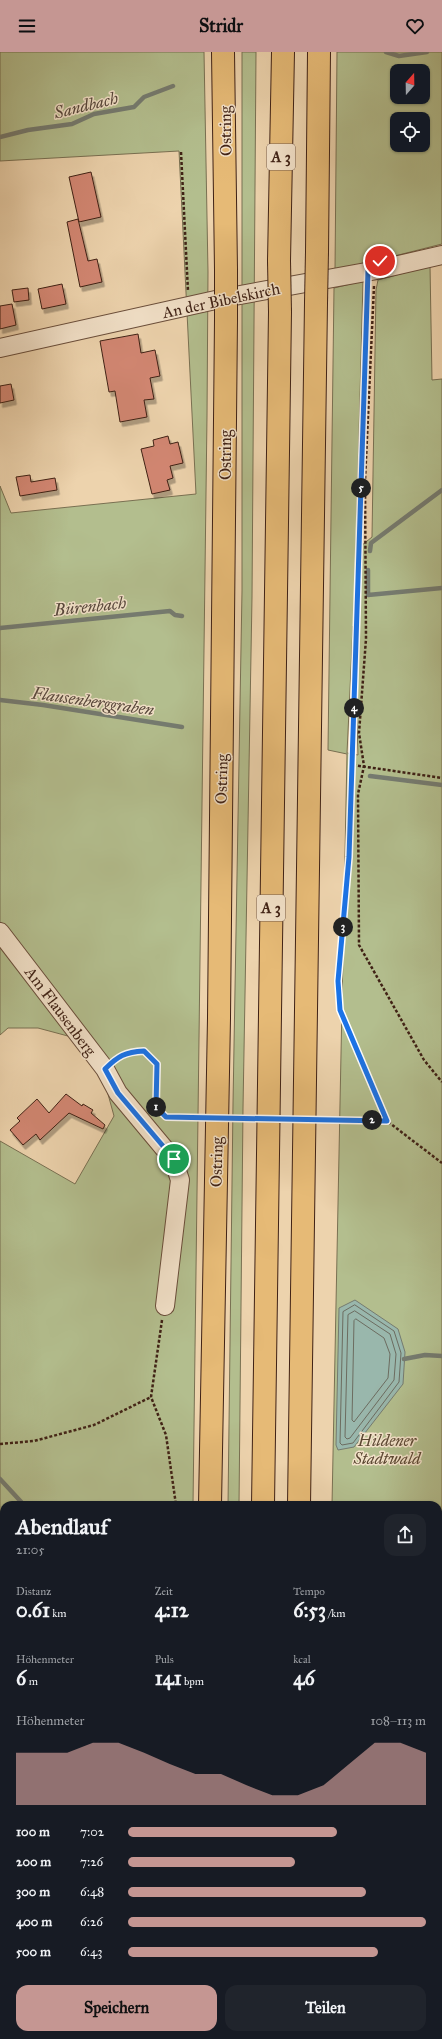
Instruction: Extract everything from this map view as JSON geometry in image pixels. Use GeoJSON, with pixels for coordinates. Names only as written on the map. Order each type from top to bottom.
{"type":"FeatureCollection","features":[{"type":"Feature","properties":{"kind":"main road","name":"Ostring"},"geometry":{"type":"LineString","coordinates":[[210,1501],[219,1026],[226,320],[223,52]]}},
{"type":"Feature","properties":{"kind":"main road","name":"A 3"},"geometry":{"type":"LineString","coordinates":[[263,1501],[283,52]]}},
{"type":"Feature","properties":{"kind":"main road","name":"A 3"},"geometry":{"type":"LineString","coordinates":[[299,1501],[319,52]]}},
{"type":"Feature","properties":{"kind":"street","name":"An der Bibelskirch"},"geometry":{"type":"LineString","coordinates":[[0,348],[189,305],[442,255]]}},
{"type":"Feature","properties":{"kind":"street","name":"Am Flausenberg"},"geometry":{"type":"LineString","coordinates":[[0,932],[105,1069],[118,1093],[174,1159],[180,1180],[165,1306]]}},
{"type":"Feature","properties":{"kind":"path"},"geometry":{"type":"LineString","coordinates":[[181,152],[189,305]]}},
{"type":"Feature","properties":{"kind":"path"},"geometry":{"type":"LineString","coordinates":[[372,270],[349,857],[338,981],[340,1010],[387,1121],[442,1163]]}},
{"type":"Feature","properties":{"kind":"path"},"geometry":{"type":"LineString","coordinates":[[372,270],[374,276],[364,481],[366,639],[359,733],[364,766],[358,794],[359,945],[424,1060],[442,1082]]}},
{"type":"Feature","properties":{"kind":"path"},"geometry":{"type":"LineString","coordinates":[[353,765],[442,778]]}},
{"type":"Feature","properties":{"kind":"path"},"geometry":{"type":"LineString","coordinates":[[105,1069],[115,1059],[129,1052],[144,1051],[157,1064],[156,1107],[166,1117],[387,1121]]}},
{"type":"Feature","properties":{"kind":"path"},"geometry":{"type":"LineString","coordinates":[[165,1306],[151,1397],[166,1435],[175,1501]]}},
{"type":"Feature","properties":{"kind":"path"},"geometry":{"type":"LineString","coordinates":[[0,1444],[34,1441],[94,1425],[151,1397]]}},
{"type":"Feature","properties":{"kind":"green space"},"geometry":{"type":"Polygon","coordinates":[[[0,52],[204,52],[208,272],[207,416],[193,1501],[0,1501],[0,1141],[75,1184],[114,1116],[94,1043],[38,1028],[8,1028],[0,1035],[0,486],[11,513],[196,494],[179,151],[0,161],[0,52]]]}},
{"type":"Feature","properties":{"kind":"green space"},"geometry":{"type":"Polygon","coordinates":[[[242,52],[256,52],[252,597],[243,1108],[239,1501],[228,1501],[233,1104],[242,591],[242,52]]]}},
{"type":"Feature","properties":{"kind":"green space"},"geometry":{"type":"Polygon","coordinates":[[[337,52],[442,52],[442,244],[335,271],[337,52]]]}},
{"type":"Feature","properties":{"kind":"green space","name":"Hildener Stadtwald"},"geometry":{"type":"Polygon","coordinates":[[[430,266],[432,380],[442,379],[442,1501],[332,1501],[347,754],[328,750],[334,288],[363,281],[356,550],[372,537],[376,290],[378,280],[430,266]],[[353,626],[347,753],[358,755],[354,626],[353,626]]]}},
{"type":"Feature","properties":{"kind":"water"},"geometry":{"type":"Polygon","coordinates":[[[355,1300],[398,1329],[405,1352],[403,1384],[354,1447],[338,1450],[336,1445],[339,1308],[355,1300]]]}},
{"type":"Feature","properties":{"kind":"building"},"geometry":{"type":"Polygon","coordinates":[[[91,172],[101,217],[79,222],[69,177],[91,172]]]}},
{"type":"Feature","properties":{"kind":"building"},"geometry":{"type":"Polygon","coordinates":[[[78,219],[88,261],[97,259],[102,282],[80,287],[67,222],[78,219]]]}},
{"type":"Feature","properties":{"kind":"building"},"geometry":{"type":"Polygon","coordinates":[[[62,284],[66,304],[42,309],[38,289],[62,284]]]}},
{"type":"Feature","properties":{"kind":"building"},"geometry":{"type":"Polygon","coordinates":[[[28,288],[29,300],[14,302],[12,290],[28,288]]]}},
{"type":"Feature","properties":{"kind":"building"},"geometry":{"type":"Polygon","coordinates":[[[12,304],[16,325],[0,329],[0,306],[12,304]]]}},
{"type":"Feature","properties":{"kind":"building"},"geometry":{"type":"Polygon","coordinates":[[[138,334],[141,353],[155,350],[160,376],[150,378],[154,399],[144,400],[147,417],[120,422],[115,391],[109,392],[100,341],[138,334]]]}},
{"type":"Feature","properties":{"kind":"building"},"geometry":{"type":"Polygon","coordinates":[[[11,384],[14,400],[0,403],[0,386],[11,384]]]}},
{"type":"Feature","properties":{"kind":"building"},"geometry":{"type":"Polygon","coordinates":[[[168,436],[170,444],[178,442],[183,463],[170,466],[173,478],[167,480],[170,490],[152,494],[141,449],[154,446],[153,440],[168,436]]]}},
{"type":"Feature","properties":{"kind":"building"},"geometry":{"type":"Polygon","coordinates":[[[30,475],[31,482],[55,478],[57,490],[20,496],[16,477],[30,475]]]}},
{"type":"Feature","properties":{"kind":"building"},"geometry":{"type":"Polygon","coordinates":[[[66,1094],[82,1106],[83,1104],[93,1110],[91,1113],[105,1125],[103,1129],[69,1113],[40,1140],[36,1134],[23,1145],[10,1130],[20,1121],[17,1118],[37,1099],[49,1113],[66,1094]]]}},
{"type":"Feature","properties":{"kind":"waterway","name":"Sandbach"},"geometry":{"type":"LineString","coordinates":[[386,52],[399,56],[427,52]]}},
{"type":"Feature","properties":{"kind":"waterway","name":"Sandbach"},"geometry":{"type":"LineString","coordinates":[[0,137],[28,130],[72,124],[94,114],[134,107],[144,97],[173,86]]}},
{"type":"Feature","properties":{"kind":"waterway","name":"Bürenbach"},"geometry":{"type":"LineString","coordinates":[[370,551],[371,543],[442,490]]}},
{"type":"Feature","properties":{"kind":"waterway"},"geometry":{"type":"LineString","coordinates":[[368,570],[368,595],[442,588]]}},
{"type":"Feature","properties":{"kind":"waterway","name":"Bürenbach"},"geometry":{"type":"LineString","coordinates":[[0,628],[170,611],[175,615],[182,616]]}},
{"type":"Feature","properties":{"kind":"waterway","name":"Flausenberggraben"},"geometry":{"type":"LineString","coordinates":[[0,700],[43,705],[182,727]]}},
{"type":"Feature","properties":{"kind":"waterway","name":"Flausenberggraben"},"geometry":{"type":"LineString","coordinates":[[370,776],[442,785]]}},
{"type":"Feature","properties":{"kind":"waterway"},"geometry":{"type":"LineString","coordinates":[[404,1359],[425,1355],[442,1356]]}},
{"type":"Feature","properties":{"kind":"waterway"},"geometry":{"type":"LineString","coordinates":[[0,1479],[20,1501]]}},
{"type":"Feature","properties":{"kind":"route"},"geometry":{"type":"LineString","coordinates":[[174,1159],[118,1093],[105,1069],[115,1059],[129,1052],[144,1051],[157,1064],[156,1107],[166,1117],[387,1121],[340,1010],[338,981],[349,857],[353,765],[368,271],[377,270],[380,261]]}}]}
